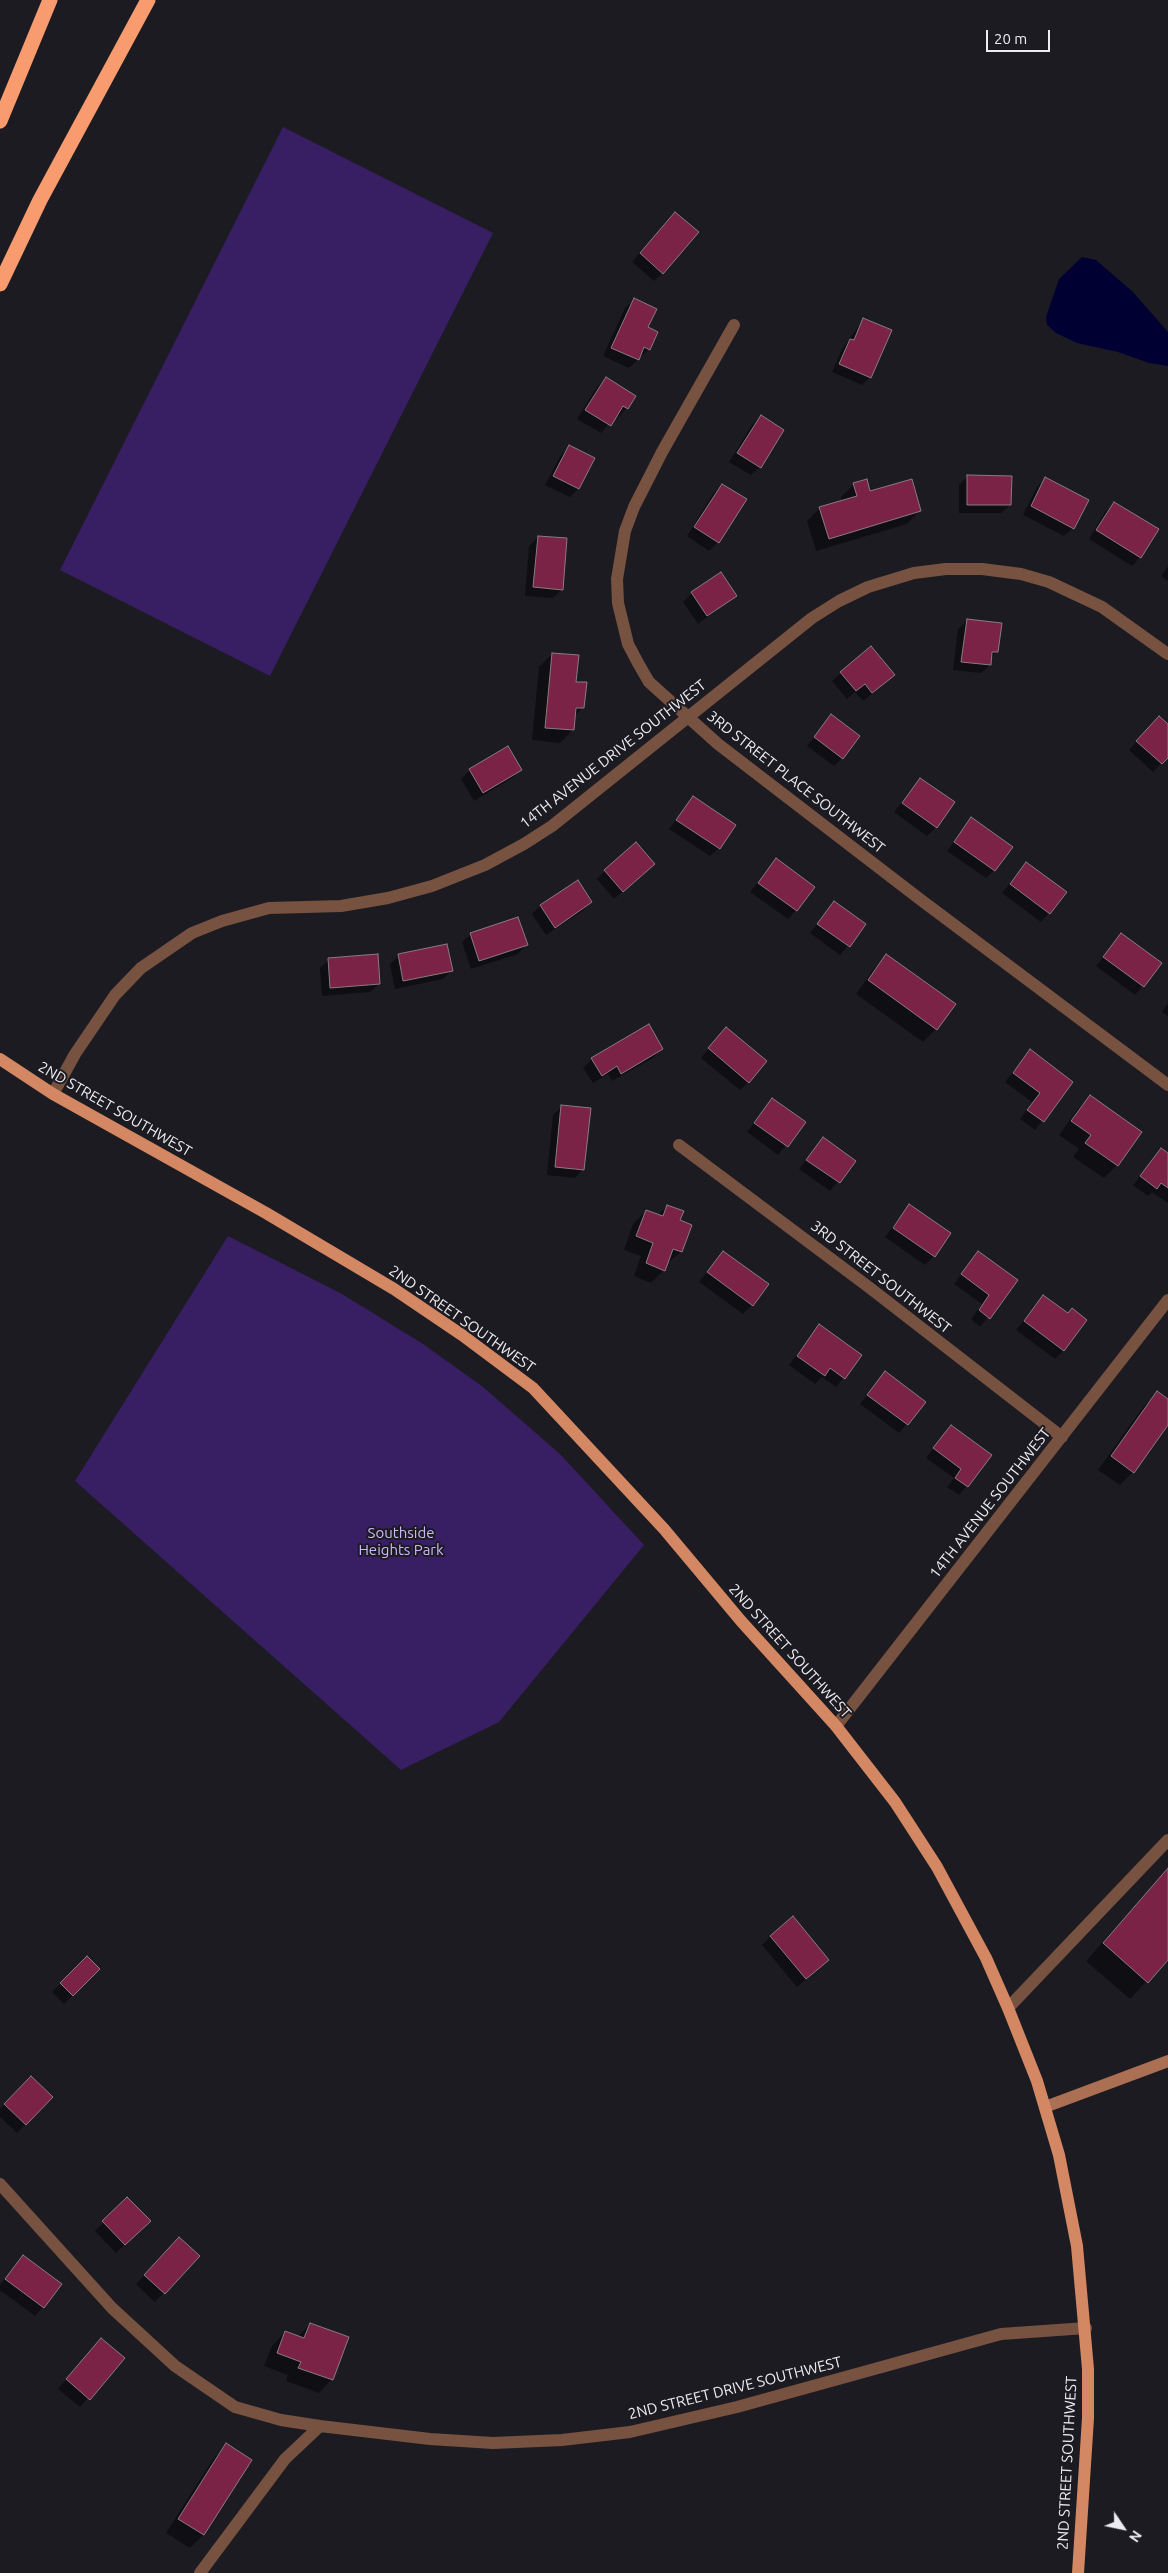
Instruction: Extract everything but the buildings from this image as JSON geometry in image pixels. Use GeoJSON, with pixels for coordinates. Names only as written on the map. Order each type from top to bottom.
{"type":"FeatureCollection","features":[{"type":"Feature","properties":{"kind":"highway"},"geometry":{"type":"LineString","coordinates":[[0,121],[50,0]]}},
{"type":"Feature","properties":{"kind":"highway"},"geometry":{"type":"LineString","coordinates":[[0,284],[45,192],[148,0]]}},
{"type":"Feature","properties":{"kind":"main road","name":"2ND STREET SOUTHWEST"},"geometry":{"type":"LineString","coordinates":[[0,1059],[53,1094],[266,1213],[394,1289],[462,1335],[533,1388],[664,1528],[741,1621],[836,1726],[895,1802],[937,1867],[986,1958],[1008,2008],[1045,2107],[1059,2155],[1076,2246],[1086,2328],[1088,2418],[1078,2573]]}},
{"type":"Feature","properties":{"kind":"main road"},"geometry":{"type":"LineString","coordinates":[[1045,2107],[1168,2061]]}},
{"type":"Feature","properties":{"kind":"street","name":"3RD STREET PLACE SOUTHWEST"},"geometry":{"type":"LineString","coordinates":[[734,325],[634,508],[620,554],[618,603],[628,644],[649,682],[718,744],[921,900],[1168,1085]]}},
{"type":"Feature","properties":{"kind":"street","name":"14TH AVENUE DRIVE SOUTHWEST"},"geometry":{"type":"LineString","coordinates":[[53,1094],[75,1054],[115,995],[141,968],[192,933],[222,921],[269,908],[341,906],[388,898],[432,886],[485,865],[552,826],[812,618],[839,601],[868,587],[914,573],[946,569],[982,569],[1021,574],[1067,590],[1108,611],[1168,654]]}},
{"type":"Feature","properties":{"kind":"street","name":"3RD STREET SOUTHWEST"},"geometry":{"type":"LineString","coordinates":[[679,1145],[854,1276],[1062,1437]]}},
{"type":"Feature","properties":{"kind":"street","name":"14TH AVENUE SOUTHWEST"},"geometry":{"type":"LineString","coordinates":[[836,1726],[1168,1300]]}},
{"type":"Feature","properties":{"kind":"street"},"geometry":{"type":"LineString","coordinates":[[1008,2008],[1168,1840]]}},
{"type":"Feature","properties":{"kind":"street","name":"2ND STREET DRIVE SOUTHWEST"},"geometry":{"type":"LineString","coordinates":[[0,2184],[112,2308],[175,2366],[235,2407],[281,2420],[320,2426],[430,2439],[493,2443],[562,2440],[630,2432],[737,2407],[1001,2334],[1086,2328]]}},
{"type":"Feature","properties":{"kind":"street"},"geometry":{"type":"LineString","coordinates":[[200,2573],[285,2459],[320,2426]]}},
{"type":"Feature","properties":{"kind":"green space"},"geometry":{"type":"Polygon","coordinates":[[[283,127],[493,233],[270,676],[60,570],[283,127]]]}},
{"type":"Feature","properties":{"kind":"green space","name":"Southside Heights Park"},"geometry":{"type":"Polygon","coordinates":[[[228,1236],[342,1294],[423,1344],[483,1387],[560,1454],[644,1545],[499,1722],[401,1770],[75,1481],[228,1236]]]}},
{"type":"Feature","properties":{"kind":"shaded area"},"geometry":{"type":"Polygon","coordinates":[[[1082,257],[1096,260],[1133,292],[1168,332],[1168,366],[1149,363],[1118,352],[1077,343],[1056,333],[1047,325],[1046,317],[1059,279],[1082,257]]]}}]}
